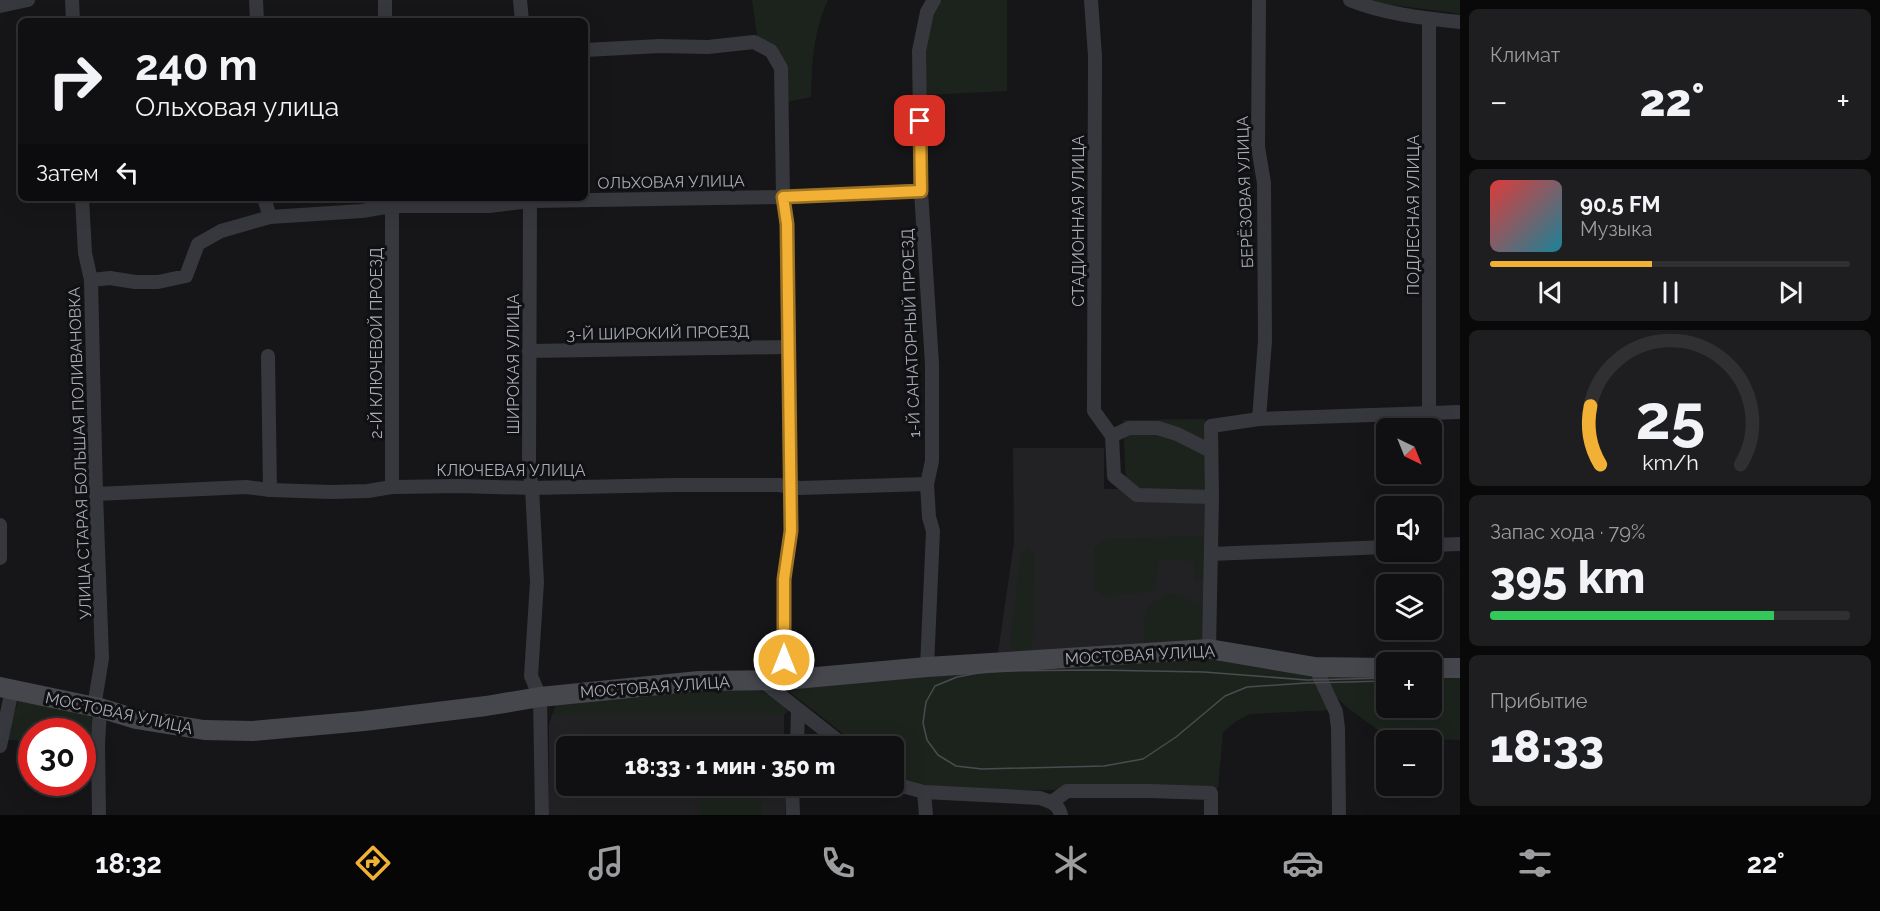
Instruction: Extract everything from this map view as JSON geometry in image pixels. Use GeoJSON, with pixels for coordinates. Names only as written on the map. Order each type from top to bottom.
{"type":"FeatureCollection","features":[{"type":"Feature","properties":{"kind":"street"},"geometry":{"type":"LineString","coordinates":[[0,6],[28,0]]}},
{"type":"Feature","properties":{"kind":"street"},"geometry":{"type":"LineString","coordinates":[[72,0],[73,18]]}},
{"type":"Feature","properties":{"kind":"street"},"geometry":{"type":"LineString","coordinates":[[256,0],[257,18]]}},
{"type":"Feature","properties":{"kind":"street"},"geometry":{"type":"LineString","coordinates":[[385,0],[385,18]]}},
{"type":"Feature","properties":{"kind":"street"},"geometry":{"type":"LineString","coordinates":[[520,0],[522,18]]}},
{"type":"Feature","properties":{"kind":"street","name":"1-Й САНАТОРНЫЙ ПРОЕЗД"},"geometry":{"type":"LineString","coordinates":[[927,667],[933,531],[927,484],[932,461],[932,364],[921,191],[919,51],[927,12],[934,0]]}},
{"type":"Feature","properties":{"kind":"street","name":"СТАДИОННАЯ УЛИЦА"},"geometry":{"type":"LineString","coordinates":[[1091,0],[1095,56],[1094,411],[1112,436]]}},
{"type":"Feature","properties":{"kind":"street","name":"БЕРЁЗОВАЯ УЛИЦА"},"geometry":{"type":"LineString","coordinates":[[1259,0],[1258,147],[1264,183],[1265,341],[1259,419]]}},
{"type":"Feature","properties":{"kind":"street"},"geometry":{"type":"LineString","coordinates":[[1350,0],[1366,7],[1429,19],[1460,22]]}},
{"type":"Feature","properties":{"kind":"street","name":"ПОДЛЕСНАЯ УЛИЦА"},"geometry":{"type":"LineString","coordinates":[[1429,19],[1429,412]]}},
{"type":"Feature","properties":{"kind":"street"},"geometry":{"type":"LineString","coordinates":[[588,50],[660,46],[708,47],[754,42],[771,51],[781,68],[783,197],[787,224],[791,531],[784,579],[784,680]]}},
{"type":"Feature","properties":{"kind":"street","name":"ОЛЬХОВАЯ УЛИЦА"},"geometry":{"type":"LineString","coordinates":[[588,199],[783,197],[921,191]]}},
{"type":"Feature","properties":{"kind":"street","name":"УЛИЦА СТАРАЯ БОЛЬШАЯ ПОЛИВАНОВКА"},"geometry":{"type":"LineString","coordinates":[[82,201],[85,253],[91,280],[102,658],[97,708],[99,815]]}},
{"type":"Feature","properties":{"kind":"street"},"geometry":{"type":"LineString","coordinates":[[265,201],[270,217]]}},
{"type":"Feature","properties":{"kind":"street","name":"ОЛЬХОВАЯ УЛИЦА"},"geometry":{"type":"LineString","coordinates":[[91,280],[110,278],[135,282],[158,282],[186,276],[198,244],[221,231],[270,217],[362,211],[392,202],[489,206],[518,201]]}},
{"type":"Feature","properties":{"kind":"street","name":"ШИРОКАЯ УЛИЦА"},"geometry":{"type":"LineString","coordinates":[[530,201],[529,468],[537,582],[531,676],[540,697],[542,815]]}},
{"type":"Feature","properties":{"kind":"street","name":"2-Й КЛЮЧЕВОЙ ПРОЕЗД"},"geometry":{"type":"LineString","coordinates":[[392,202],[392,487]]}},
{"type":"Feature","properties":{"kind":"street","name":"3-Й ШИРОКИЙ ПРОЕЗД"},"geometry":{"type":"LineString","coordinates":[[529,351],[788,347]]}},
{"type":"Feature","properties":{"kind":"street"},"geometry":{"type":"LineString","coordinates":[[268,356],[270,490]]}},
{"type":"Feature","properties":{"kind":"street"},"geometry":{"type":"LineString","coordinates":[[1209,649],[1211,426],[1259,419],[1460,412]]}},
{"type":"Feature","properties":{"kind":"street"},"geometry":{"type":"LineString","coordinates":[[1211,451],[1177,434],[1158,428],[1129,428],[1112,436],[1114,476],[1137,495],[1212,497]]}},
{"type":"Feature","properties":{"kind":"street","name":"КЛЮЧЕВАЯ УЛИЦА"},"geometry":{"type":"LineString","coordinates":[[96,494],[246,487],[332,492],[368,491],[392,487],[459,486],[532,488],[779,485],[800,488],[927,484]]}},
{"type":"Feature","properties":{"kind":"street"},"geometry":{"type":"LineString","coordinates":[[0,525],[0,558]]}},
{"type":"Feature","properties":{"kind":"street"},"geometry":{"type":"LineString","coordinates":[[1442,545],[1460,544]]}},
{"type":"Feature","properties":{"kind":"street"},"geometry":{"type":"LineString","coordinates":[[1211,554],[1376,547]]}},
{"type":"Feature","properties":{"kind":"street","name":"МОСТОВАЯ УЛИЦА"},"geometry":{"type":"LineString","coordinates":[[6,689],[97,708],[136,719],[204,730],[253,731],[364,721],[540,697],[699,681],[784,680],[927,667],[1209,649],[1315,667],[1376,668]]}},
{"type":"Feature","properties":{"kind":"street"},"geometry":{"type":"LineString","coordinates":[[1315,667],[1336,712],[1339,815]]}},
{"type":"Feature","properties":{"kind":"street"},"geometry":{"type":"LineString","coordinates":[[1442,668],[1460,668]]}},
{"type":"Feature","properties":{"kind":"street"},"geometry":{"type":"LineString","coordinates":[[760,680],[832,736]]}},
{"type":"Feature","properties":{"kind":"street"},"geometry":{"type":"LineString","coordinates":[[0,746],[6,689]]}},
{"type":"Feature","properties":{"kind":"street"},"geometry":{"type":"LineString","coordinates":[[797,736],[798,710]]}},
{"type":"Feature","properties":{"kind":"street"},"geometry":{"type":"LineString","coordinates":[[904,786],[924,792],[1046,800],[1067,791],[1211,793],[1211,815]]}},
{"type":"Feature","properties":{"kind":"street"},"geometry":{"type":"LineString","coordinates":[[924,792],[926,815]]}},
{"type":"Feature","properties":{"kind":"street"},"geometry":{"type":"LineString","coordinates":[[792,796],[793,815]]}},
{"type":"Feature","properties":{"kind":"street"},"geometry":{"type":"LineString","coordinates":[[1046,800],[1060,811],[1061,815]]}},
{"type":"Feature","properties":{"kind":"shaded area"},"geometry":{"type":"Polygon","coordinates":[[[752,0],[828,0],[814,47],[811,97],[782,103],[782,68],[758,42],[752,0]]]}},
{"type":"Feature","properties":{"kind":"shaded area"},"geometry":{"type":"Polygon","coordinates":[[[938,0],[1007,0],[1007,91],[925,95],[927,34],[938,0]]]}},
{"type":"Feature","properties":{"kind":"shaded area"},"geometry":{"type":"Polygon","coordinates":[[[1353,0],[1460,0],[1460,14],[1448,12],[1353,0]]]}},
{"type":"Feature","properties":{"kind":"shaded area"},"geometry":{"type":"Polygon","coordinates":[[[1205,419],[1207,489],[1136,490],[1126,481],[1123,420],[1205,419]]]}},
{"type":"Feature","properties":{"kind":"shaded area"},"geometry":{"type":"Polygon","coordinates":[[[1013,448],[1104,448],[1104,489],[1207,489],[1203,641],[998,653],[1014,542],[1013,448]]]}},
{"type":"Feature","properties":{"kind":"shaded area"},"geometry":{"type":"Polygon","coordinates":[[[1207,536],[1207,573],[1202,579],[1194,581],[1194,561],[1159,560],[1156,581],[1150,592],[1101,596],[1095,589],[1094,548],[1105,539],[1207,536]]]}},
{"type":"Feature","properties":{"kind":"shaded area"},"geometry":{"type":"Polygon","coordinates":[[[1028,548],[1035,556],[1032,651],[1019,652],[1010,645],[1021,551],[1028,548]]]}},
{"type":"Feature","properties":{"kind":"shaded area"},"geometry":{"type":"Polygon","coordinates":[[[1170,593],[1199,603],[1207,611],[1203,641],[1145,647],[1145,614],[1152,603],[1170,593]]]}},
{"type":"Feature","properties":{"kind":"shaded area"},"geometry":{"type":"Polygon","coordinates":[[[1186,659],[1257,662],[1307,674],[1313,678],[1331,710],[1250,714],[1235,722],[1223,732],[1218,788],[1207,790],[1003,790],[930,786],[909,780],[904,777],[904,736],[846,736],[790,692],[791,686],[796,683],[1186,659]]]}},
{"type":"Feature","properties":{"kind":"shaded area"},"geometry":{"type":"Polygon","coordinates":[[[1376,674],[1376,718],[1442,718],[1442,674],[1460,674],[1460,740],[1442,739],[1442,730],[1378,730],[1349,709],[1329,690],[1325,675],[1376,674]]]}},
{"type":"Feature","properties":{"kind":"shaded area"},"geometry":{"type":"Polygon","coordinates":[[[750,686],[771,696],[788,711],[784,715],[552,715],[556,705],[563,702],[750,686]]]}},
{"type":"Feature","properties":{"kind":"shaded area"},"geometry":{"type":"Polygon","coordinates":[[[23,699],[90,713],[92,718],[18,718],[18,740],[6,740],[18,701],[23,699]]]}},
{"type":"Feature","properties":{"kind":"shaded area"},"geometry":{"type":"Polygon","coordinates":[[[552,715],[784,715],[784,736],[556,736],[556,796],[785,796],[785,815],[549,815],[549,725],[552,715]]]}},
{"type":"Feature","properties":{"kind":"shaded area"},"geometry":{"type":"Polygon","coordinates":[[[699,796],[761,796],[762,815],[700,815],[699,796]]]}},
{"type":"Feature","properties":{"kind":"tram line"},"geometry":{"type":"LineString","coordinates":[[1376,678],[1307,680],[1204,672],[989,671],[957,677],[935,686],[926,702],[923,723],[927,740],[938,755],[956,766],[982,769],[1104,766],[1143,759],[1176,737],[1225,696],[1247,687],[1376,681]]}},
{"type":"Feature","properties":{"kind":"tram line"},"geometry":{"type":"LineString","coordinates":[[1442,676],[1460,676]]}},
{"type":"Feature","properties":{"kind":"route"},"geometry":{"type":"LineString","coordinates":[[784,660],[784,579],[791,531],[787,224],[783,197],[921,191],[920,121]]}}]}
